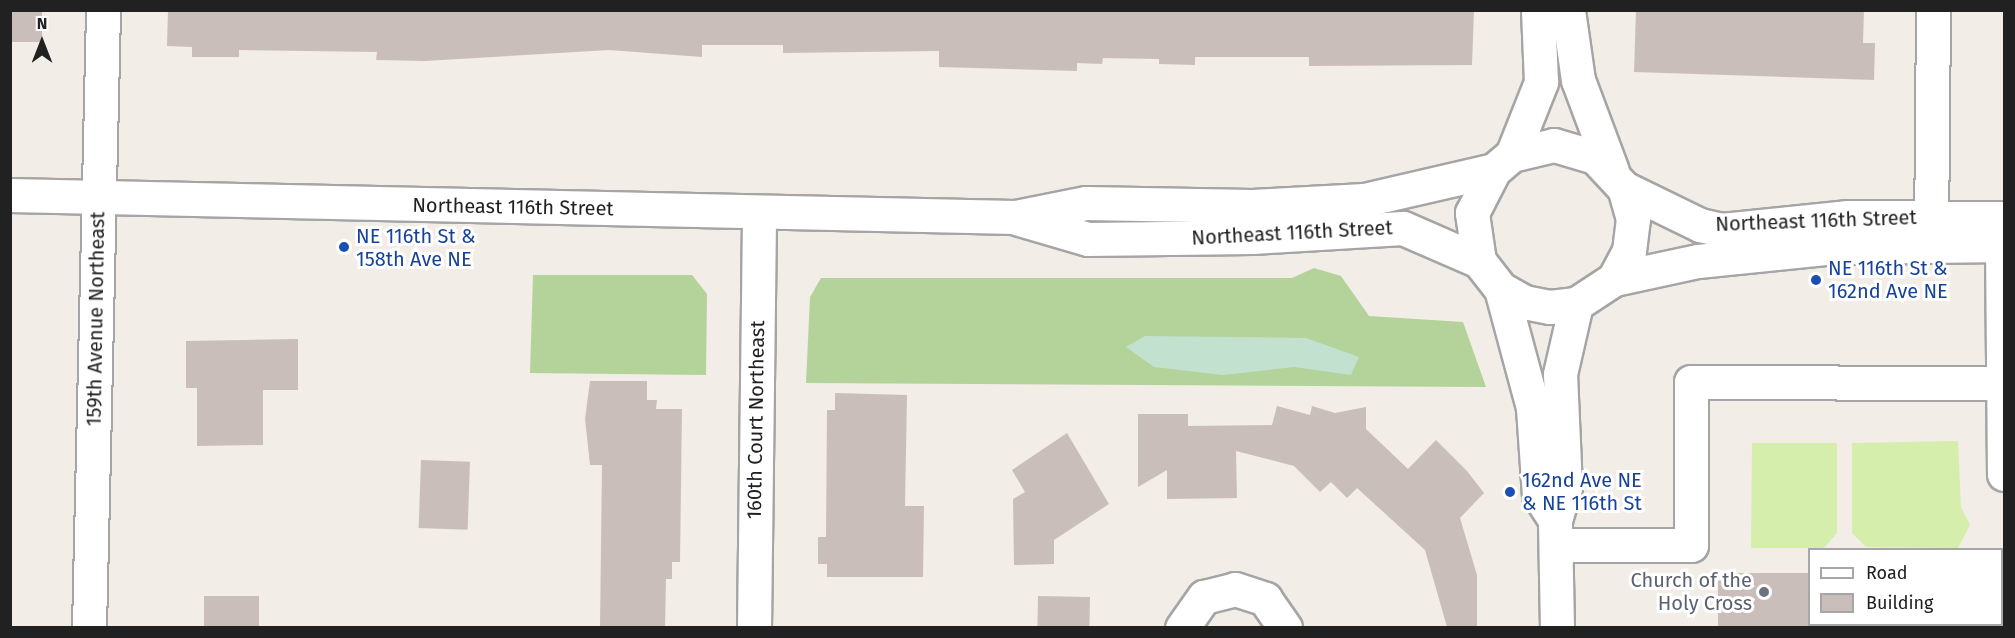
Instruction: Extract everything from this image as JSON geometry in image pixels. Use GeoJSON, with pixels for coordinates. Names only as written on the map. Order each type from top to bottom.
{"type":"FeatureCollection","features":[{"type":"Feature","properties":{"kind":"street","name":"159th Avenue Northeast"},"geometry":{"type":"LineString","coordinates":[[89,627],[103,10]]}},
{"type":"Feature","properties":{"kind":"street"},"geometry":{"type":"LineString","coordinates":[[1479,261],[1472,213],[1503,162],[1540,82],[1538,10]]}},
{"type":"Feature","properties":{"kind":"street"},"geometry":{"type":"LineString","coordinates":[[1568,10],[1578,80],[1633,219],[1631,240],[1614,279]]}},
{"type":"Feature","properties":{"kind":"street"},"geometry":{"type":"LineString","coordinates":[[1931,230],[1933,10]]}},
{"type":"Feature","properties":{"kind":"street","name":"Northeast 116th Street"},"geometry":{"type":"LineString","coordinates":[[10,195],[1015,217],[1086,203],[1252,206],[1364,200],[1503,162],[1554,145],[1596,157],[1618,180],[1722,230],[1848,217],[1931,230],[2004,236]]}},
{"type":"Feature","properties":{"kind":"street","name":"160th Court Northeast"},"geometry":{"type":"LineString","coordinates":[[754,627],[759,213]]}},
{"type":"Feature","properties":{"kind":"street","name":"Northeast 116th Street"},"geometry":{"type":"LineString","coordinates":[[1015,217],[1088,239],[1252,237],[1403,228],[1479,261],[1501,289]]}},
{"type":"Feature","properties":{"kind":"street","name":"Northeast 116th Street"},"geometry":{"type":"LineString","coordinates":[[1576,304],[1614,279],[1698,261],[1837,247],[1931,230]]}},
{"type":"Feature","properties":{"kind":"street"},"geometry":{"type":"LineString","coordinates":[[2004,236],[2004,474]]}},
{"type":"Feature","properties":{"kind":"street"},"geometry":{"type":"LineString","coordinates":[[1501,289],[1533,408],[1539,495],[1556,532]]}},
{"type":"Feature","properties":{"kind":"street"},"geometry":{"type":"LineString","coordinates":[[1501,289],[1550,307],[1576,304],[1560,374],[1565,488],[1556,532],[1557,627]]}},
{"type":"Feature","properties":{"kind":"street"},"geometry":{"type":"LineString","coordinates":[[1556,532],[1690,545],[1691,382],[2003,383]]}},
{"type":"Feature","properties":{"kind":"street"},"geometry":{"type":"LineString","coordinates":[[1182,627],[1204,597],[1235,589],[1265,599],[1285,627]]}},
{"type":"Feature","properties":{"kind":"green space"},"geometry":{"type":"Polygon","coordinates":[[[1314,268],[1341,276],[1369,316],[1463,322],[1486,387],[806,383],[810,297],[821,278],[1292,278],[1314,268]]]}},
{"type":"Feature","properties":{"kind":"green space"},"geometry":{"type":"Polygon","coordinates":[[[533,275],[692,275],[707,294],[706,375],[530,373],[533,275]]]}},
{"type":"Feature","properties":{"kind":"green space"},"geometry":{"type":"Polygon","coordinates":[[[1145,336],[1306,338],[1359,357],[1351,375],[1294,367],[1223,375],[1154,367],[1126,347],[1145,336]]]}},
{"type":"Feature","properties":{"kind":"green space"},"geometry":{"type":"Polygon","coordinates":[[[1958,441],[1961,507],[1970,525],[1958,548],[1866,547],[1852,533],[1852,443],[1958,441]]]}},
{"type":"Feature","properties":{"kind":"green space"},"geometry":{"type":"Polygon","coordinates":[[[1752,443],[1837,443],[1837,533],[1824,548],[1751,548],[1752,443]]]}},
{"type":"Feature","properties":{"kind":"building"},"geometry":{"type":"Polygon","coordinates":[[[10,10],[42,10],[42,42],[10,42],[10,10]]]}},
{"type":"Feature","properties":{"kind":"building"},"geometry":{"type":"Polygon","coordinates":[[[168,10],[1474,10],[1472,65],[1309,66],[1309,57],[1195,57],[1195,65],[1159,64],[1159,59],[1103,58],[1102,64],[1077,63],[1077,71],[939,67],[939,51],[783,53],[783,45],[702,45],[702,57],[609,50],[425,61],[376,60],[377,52],[239,50],[239,57],[192,57],[192,47],[167,46],[168,10]]]}},
{"type":"Feature","properties":{"kind":"building"},"geometry":{"type":"Polygon","coordinates":[[[1636,10],[1864,10],[1863,43],[1875,43],[1874,80],[1634,72],[1636,10]]]}},
{"type":"Feature","properties":{"kind":"building"},"geometry":{"type":"Polygon","coordinates":[[[298,339],[298,390],[263,390],[263,445],[197,446],[197,388],[186,388],[186,341],[298,339]]]}},
{"type":"Feature","properties":{"kind":"building"},"geometry":{"type":"Polygon","coordinates":[[[590,381],[647,381],[647,400],[657,400],[656,409],[682,409],[680,562],[672,562],[672,579],[666,579],[665,627],[600,627],[602,465],[590,465],[585,419],[590,381]]]}},
{"type":"Feature","properties":{"kind":"building"},"geometry":{"type":"Polygon","coordinates":[[[835,393],[907,395],[905,506],[924,506],[923,577],[827,577],[827,564],[818,564],[818,537],[826,537],[827,410],[835,410],[835,393]]]}},
{"type":"Feature","properties":{"kind":"building"},"geometry":{"type":"Polygon","coordinates":[[[1277,406],[1310,415],[1312,406],[1335,413],[1366,407],[1366,429],[1408,469],[1436,440],[1467,471],[1484,493],[1460,518],[1477,575],[1477,627],[1447,627],[1425,550],[1357,488],[1347,498],[1331,482],[1320,492],[1294,466],[1236,451],[1237,498],[1167,499],[1167,470],[1138,487],[1138,414],[1188,414],[1188,426],[1272,425],[1277,406]]]}},
{"type":"Feature","properties":{"kind":"building"},"geometry":{"type":"Polygon","coordinates":[[[1067,433],[1109,504],[1054,540],[1054,564],[1014,565],[1013,499],[1025,492],[1012,470],[1067,433]]]}},
{"type":"Feature","properties":{"kind":"building"},"geometry":{"type":"Polygon","coordinates":[[[421,460],[470,462],[468,530],[419,528],[421,460]]]}},
{"type":"Feature","properties":{"kind":"building","name":"Church of the Holy Cross"},"geometry":{"type":"Polygon","coordinates":[[[1718,573],[1808,573],[1809,627],[1718,627],[1718,573]]]}},
{"type":"Feature","properties":{"kind":"building"},"geometry":{"type":"Polygon","coordinates":[[[204,596],[259,596],[259,627],[204,627],[204,596]]]}},
{"type":"Feature","properties":{"kind":"building"},"geometry":{"type":"Polygon","coordinates":[[[1038,596],[1090,597],[1089,628],[1037,627],[1038,596]]]}},
{"type":"Feature","properties":{"kind":"place","name":"NE 116th St & 158th Ave NE"},"geometry":{"type":"Point","coordinates":[344,247]}},
{"type":"Feature","properties":{"kind":"place","name":"NE 116th St & 162nd Ave NE"},"geometry":{"type":"Point","coordinates":[1816,280]}},
{"type":"Feature","properties":{"kind":"place","name":"162nd Ave NE & NE 116th St"},"geometry":{"type":"Point","coordinates":[1510,492]}},
{"type":"Feature","properties":{"kind":"place","name":"Church of the Holy Cross"},"geometry":{"type":"Point","coordinates":[1764,592]}}]}
